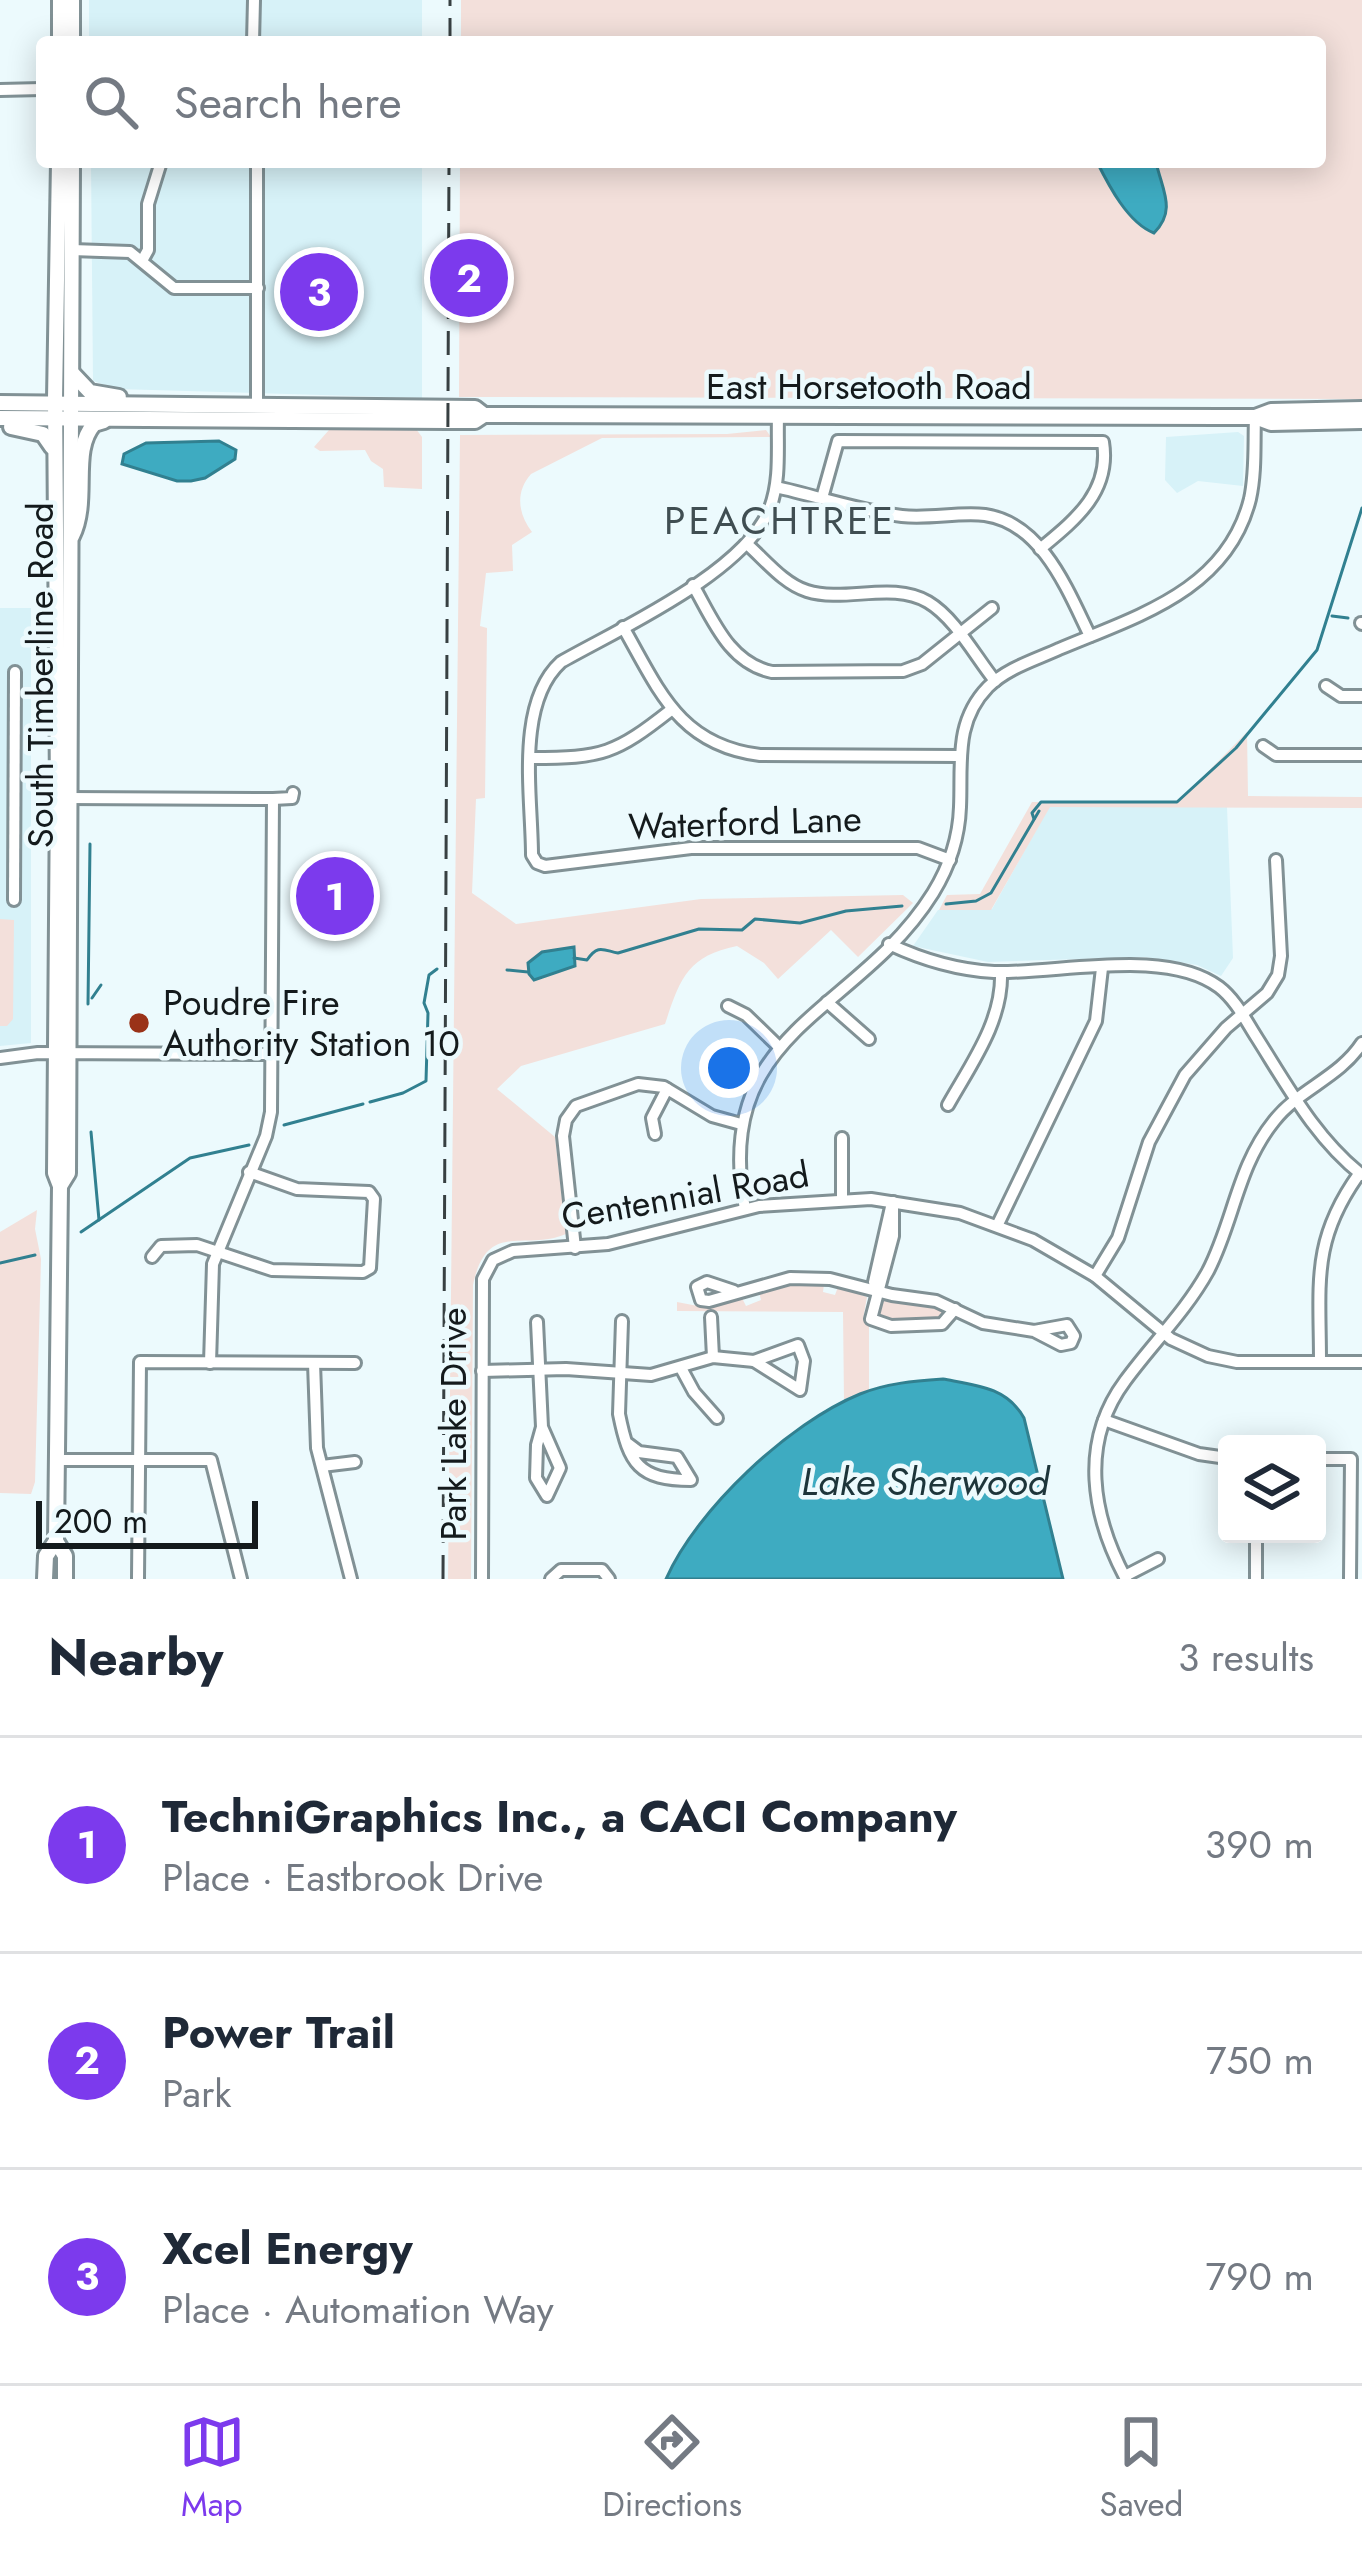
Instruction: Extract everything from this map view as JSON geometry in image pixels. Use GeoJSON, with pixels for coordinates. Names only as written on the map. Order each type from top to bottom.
{"type":"FeatureCollection","features":[{"type":"Feature","properties":{"kind":"main road"},"geometry":{"type":"LineString","coordinates":[[60,0],[60,36]]}},
{"type":"Feature","properties":{"kind":"main road"},"geometry":{"type":"LineString","coordinates":[[72,0],[72,36]]}},
{"type":"Feature","properties":{"kind":"main road","name":"South Timberline Road"},"geometry":{"type":"LineString","coordinates":[[59,168],[55,453],[64,799]]}},
{"type":"Feature","properties":{"kind":"main road","name":"South Timberline Road"},"geometry":{"type":"LineString","coordinates":[[65,1579],[65,1556],[56,1541],[60,1186],[68,1173],[62,1053],[73,412],[72,168]]}},
{"type":"Feature","properties":{"kind":"main road"},"geometry":{"type":"LineString","coordinates":[[73,374],[90,392],[190,404]]}},
{"type":"Feature","properties":{"kind":"main road","name":"East Horsetooth Road"},"geometry":{"type":"LineString","coordinates":[[0,403],[73,412],[190,404],[475,408],[484,415]]}},
{"type":"Feature","properties":{"kind":"main road","name":"East Horsetooth Road"},"geometry":{"type":"LineString","coordinates":[[1255,417],[1271,411],[1362,409]]}},
{"type":"Feature","properties":{"kind":"main road","name":"East Horsetooth Road"},"geometry":{"type":"LineString","coordinates":[[0,422],[55,411]]}},
{"type":"Feature","properties":{"kind":"main road","name":"East Horsetooth Road"},"geometry":{"type":"LineString","coordinates":[[73,412],[110,420],[475,421],[484,415],[1362,421]]}},
{"type":"Feature","properties":{"kind":"main road"},"geometry":{"type":"LineString","coordinates":[[70,540],[81,518],[85,437],[94,424],[110,420]]}},
{"type":"Feature","properties":{"kind":"main road"},"geometry":{"type":"LineString","coordinates":[[0,422],[43,434],[55,453]]}},
{"type":"Feature","properties":{"kind":"main road","name":"South Timberline Road"},"geometry":{"type":"LineString","coordinates":[[45,1579],[46,1556],[56,1541]]}},
{"type":"Feature","properties":{"kind":"street"},"geometry":{"type":"LineString","coordinates":[[254,0],[254,36]]}},
{"type":"Feature","properties":{"kind":"street"},"geometry":{"type":"LineString","coordinates":[[0,90],[36,89]]}},
{"type":"Feature","properties":{"kind":"street"},"geometry":{"type":"LineString","coordinates":[[143,260],[148,250],[149,196],[159,168]]}},
{"type":"Feature","properties":{"kind":"street"},"geometry":{"type":"LineString","coordinates":[[257,168],[257,405]]}},
{"type":"Feature","properties":{"kind":"street"},"geometry":{"type":"LineString","coordinates":[[72,250],[130,252],[174,288],[258,288]]}},
{"type":"Feature","properties":{"kind":"street"},"geometry":{"type":"LineString","coordinates":[[671,710],[612,752],[581,758],[532,758],[532,716],[543,682],[562,662],[693,585],[748,545],[776,487],[778,416]]}},
{"type":"Feature","properties":{"kind":"street"},"geometry":{"type":"LineString","coordinates":[[745,1208],[738,1164],[741,1124],[754,1087],[778,1047],[926,903],[950,860],[960,808],[966,720],[977,700],[1012,669],[1179,596],[1219,561],[1239,528],[1250,497],[1255,417]]}},
{"type":"Feature","properties":{"kind":"street"},"geometry":{"type":"LineString","coordinates":[[822,498],[838,440],[1103,442],[1102,476],[1091,501],[1040,549]]}},
{"type":"Feature","properties":{"kind":"street"},"geometry":{"type":"LineString","coordinates":[[776,487],[904,516],[992,517],[1026,533],[1071,597],[1090,636]]}},
{"type":"Feature","properties":{"kind":"street"},"geometry":{"type":"LineString","coordinates":[[748,545],[800,588],[818,593],[915,596],[941,612],[995,681]]}},
{"type":"Feature","properties":{"kind":"street"},"geometry":{"type":"LineString","coordinates":[[693,585],[731,648],[745,662],[764,670],[895,673],[922,664],[992,608]]}},
{"type":"Feature","properties":{"kind":"street"},"geometry":{"type":"LineString","coordinates":[[623,627],[671,710],[700,735],[745,753],[960,756]]}},
{"type":"Feature","properties":{"kind":"street"},"geometry":{"type":"LineString","coordinates":[[14,900],[15,672]]}},
{"type":"Feature","properties":{"kind":"street"},"geometry":{"type":"LineString","coordinates":[[1326,686],[1341,696],[1362,696]]}},
{"type":"Feature","properties":{"kind":"street"},"geometry":{"type":"LineString","coordinates":[[1263,746],[1276,755],[1362,755]]}},
{"type":"Feature","properties":{"kind":"street","name":"Waterford Lane"},"geometry":{"type":"LineString","coordinates":[[532,758],[532,855],[541,865],[691,848],[918,848],[950,860]]}},
{"type":"Feature","properties":{"kind":"street"},"geometry":{"type":"LineString","coordinates":[[64,799],[273,799],[292,798],[293,793]]}},
{"type":"Feature","properties":{"kind":"street"},"geometry":{"type":"LineString","coordinates":[[209,1363],[216,1251],[272,1112],[273,799]]}},
{"type":"Feature","properties":{"kind":"street"},"geometry":{"type":"LineString","coordinates":[[1095,1276],[1126,1221],[1157,1123],[1185,1075],[1241,1014],[1267,994],[1281,964],[1276,860]]}},
{"type":"Feature","properties":{"kind":"street"},"geometry":{"type":"LineString","coordinates":[[889,944],[939,964],[1000,972],[1151,968],[1189,973],[1220,988],[1331,1148],[1361,1174],[1335,1211],[1322,1248],[1320,1362]]}},
{"type":"Feature","properties":{"kind":"street"},"geometry":{"type":"LineString","coordinates":[[998,1224],[1096,1021],[1102,968]]}},
{"type":"Feature","properties":{"kind":"street"},"geometry":{"type":"LineString","coordinates":[[948,1105],[993,1022],[1000,972]]}},
{"type":"Feature","properties":{"kind":"street"},"geometry":{"type":"LineString","coordinates":[[826,1002],[869,1039]]}},
{"type":"Feature","properties":{"kind":"street"},"geometry":{"type":"LineString","coordinates":[[728,1006],[746,1015],[778,1047]]}},
{"type":"Feature","properties":{"kind":"street"},"geometry":{"type":"LineString","coordinates":[[1159,1559],[1126,1578],[1101,1526],[1094,1488],[1104,1420],[1117,1392],[1211,1265],[1254,1149],[1278,1114],[1335,1074],[1362,1043]]}},
{"type":"Feature","properties":{"kind":"street"},"geometry":{"type":"LineString","coordinates":[[0,1058],[62,1053],[272,1054]]}},
{"type":"Feature","properties":{"kind":"street"},"geometry":{"type":"LineString","coordinates":[[575,1248],[563,1136],[568,1115],[586,1101],[638,1084],[667,1089],[712,1116],[741,1124]]}},
{"type":"Feature","properties":{"kind":"street"},"geometry":{"type":"LineString","coordinates":[[655,1134],[652,1118],[667,1089]]}},
{"type":"Feature","properties":{"kind":"street"},"geometry":{"type":"LineString","coordinates":[[842,1138],[842,1199]]}},
{"type":"Feature","properties":{"kind":"street"},"geometry":{"type":"LineString","coordinates":[[152,1257],[161,1246],[177,1243],[287,1272],[363,1272],[370,1268],[374,1199],[369,1192],[297,1189],[249,1172]]}},
{"type":"Feature","properties":{"kind":"street","name":"Centennial Road"},"geometry":{"type":"LineString","coordinates":[[486,1270],[505,1252],[575,1248],[649,1235],[745,1208],[842,1199],[892,1202],[998,1224],[1095,1276],[1163,1333],[1194,1352],[1224,1360],[1362,1362]]}},
{"type":"Feature","properties":{"kind":"street"},"geometry":{"type":"LineString","coordinates":[[892,1202],[870,1315],[878,1324],[942,1324],[955,1310]]}},
{"type":"Feature","properties":{"kind":"street","name":"Park Lake Drive"},"geometry":{"type":"LineString","coordinates":[[482,1579],[486,1270]]}},
{"type":"Feature","properties":{"kind":"street"},"geometry":{"type":"LineString","coordinates":[[734,1291],[811,1277],[936,1301],[983,1323],[1034,1331]]}},
{"type":"Feature","properties":{"kind":"street"},"geometry":{"type":"LineString","coordinates":[[710,1317],[713,1357]]}},
{"type":"Feature","properties":{"kind":"street"},"geometry":{"type":"LineString","coordinates":[[537,1322],[542,1427],[536,1445],[536,1478],[547,1496],[560,1468],[542,1427]]}},
{"type":"Feature","properties":{"kind":"street"},"geometry":{"type":"LineString","coordinates":[[622,1322],[619,1414],[627,1443],[640,1470],[657,1479],[691,1480],[677,1457],[639,1452],[627,1443]]}},
{"type":"Feature","properties":{"kind":"street"},"geometry":{"type":"LineString","coordinates":[[482,1371],[651,1376],[713,1357],[754,1360],[798,1345],[804,1361],[803,1388],[754,1360]]}},
{"type":"Feature","properties":{"kind":"street"},"geometry":{"type":"LineString","coordinates":[[138,1579],[140,1362],[355,1363]]}},
{"type":"Feature","properties":{"kind":"street"},"geometry":{"type":"LineString","coordinates":[[314,1363],[314,1420],[350,1579]]}},
{"type":"Feature","properties":{"kind":"street"},"geometry":{"type":"LineString","coordinates":[[681,1368],[717,1418]]}},
{"type":"Feature","properties":{"kind":"street"},"geometry":{"type":"LineString","coordinates":[[1104,1420],[1218,1457]]}},
{"type":"Feature","properties":{"kind":"street"},"geometry":{"type":"LineString","coordinates":[[57,1460],[212,1460],[241,1579]]}},
{"type":"Feature","properties":{"kind":"street"},"geometry":{"type":"LineString","coordinates":[[1326,1460],[1351,1460],[1350,1579]]}},
{"type":"Feature","properties":{"kind":"street"},"geometry":{"type":"LineString","coordinates":[[322,1466],[355,1462]]}},
{"type":"Feature","properties":{"kind":"street"},"geometry":{"type":"LineString","coordinates":[[1256,1543],[1256,1579]]}},
{"type":"Feature","properties":{"kind":"street"},"geometry":{"type":"LineString","coordinates":[[550,1579],[561,1570],[602,1570],[609,1579]]}},
{"type":"Feature","properties":{"kind":"shaded area"},"geometry":{"type":"Polygon","coordinates":[[[89,0],[422,0],[422,36],[89,36],[89,0]]]}},
{"type":"Feature","properties":{"kind":"shaded area"},"geometry":{"type":"Polygon","coordinates":[[[461,0],[1362,0],[1362,399],[459,397],[460,168],[1326,168],[1326,36],[461,36],[461,0]]]}},
{"type":"Feature","properties":{"kind":"shaded area"},"geometry":{"type":"Polygon","coordinates":[[[91,168],[422,168],[422,398],[117,389],[93,381],[91,168]]]}},
{"type":"Feature","properties":{"kind":"shaded area"},"geometry":{"type":"Polygon","coordinates":[[[416,429],[422,437],[422,489],[384,487],[383,469],[365,450],[320,451],[314,447],[329,430],[416,429]]]}},
{"type":"Feature","properties":{"kind":"shaded area"},"geometry":{"type":"Polygon","coordinates":[[[766,430],[771,437],[602,438],[531,474],[526,481],[520,503],[532,532],[512,545],[513,571],[486,573],[480,626],[487,628],[485,798],[476,799],[472,893],[516,924],[701,899],[903,895],[913,903],[858,957],[831,930],[778,979],[764,963],[737,946],[720,950],[688,972],[665,1024],[521,1066],[497,1089],[555,1137],[566,1234],[498,1245],[479,1265],[473,1285],[471,1579],[448,1579],[460,435],[766,430]]]}},
{"type":"Feature","properties":{"kind":"shaded area"},"geometry":{"type":"Polygon","coordinates":[[[1238,432],[1244,436],[1243,486],[1198,481],[1177,493],[1165,480],[1166,437],[1238,432]]]}},
{"type":"Feature","properties":{"kind":"shaded area"},"geometry":{"type":"Polygon","coordinates":[[[0,608],[31,608],[31,1043],[0,1046],[0,608]]]}},
{"type":"Feature","properties":{"kind":"shaded area"},"geometry":{"type":"Polygon","coordinates":[[[1247,732],[1248,796],[1362,797],[1362,808],[1050,807],[991,910],[939,910],[947,895],[980,894],[1032,802],[1178,802],[1247,732]]]}},
{"type":"Feature","properties":{"kind":"shaded area"},"geometry":{"type":"Polygon","coordinates":[[[1049,807],[1227,807],[1233,958],[1221,976],[1197,965],[1145,957],[988,962],[913,946],[938,910],[992,909],[1049,807]]]}},
{"type":"Feature","properties":{"kind":"shaded area"},"geometry":{"type":"Polygon","coordinates":[[[0,919],[14,920],[13,1019],[7,1026],[0,1026],[0,919]]]}},
{"type":"Feature","properties":{"kind":"shaded area"},"geometry":{"type":"Polygon","coordinates":[[[37,1210],[41,1259],[35,1482],[31,1494],[0,1493],[0,1232],[37,1210]]]}},
{"type":"Feature","properties":{"kind":"shaded area"},"geometry":{"type":"Polygon","coordinates":[[[796,1283],[824,1284],[823,1292],[835,1295],[838,1287],[867,1297],[863,1319],[869,1327],[869,1391],[844,1401],[843,1312],[677,1311],[677,1302],[708,1308],[742,1298],[746,1306],[761,1300],[759,1292],[796,1283]]]}},
{"type":"Feature","properties":{"kind":"shaded area"},"geometry":{"type":"Polygon","coordinates":[[[882,1298],[934,1306],[946,1313],[941,1319],[898,1322],[875,1316],[882,1298]]]}},
{"type":"Feature","properties":{"kind":"water"},"geometry":{"type":"Polygon","coordinates":[[[1100,168],[1158,168],[1166,208],[1154,233],[1128,212],[1100,168]]]}},
{"type":"Feature","properties":{"kind":"water"},"geometry":{"type":"Polygon","coordinates":[[[219,441],[236,450],[235,459],[205,478],[177,481],[122,464],[124,454],[146,443],[219,441]]]}},
{"type":"Feature","properties":{"kind":"water"},"geometry":{"type":"Polygon","coordinates":[[[574,947],[575,966],[534,980],[529,974],[528,963],[542,952],[574,947]]]}},
{"type":"Feature","properties":{"kind":"water","name":"Lake Sherwood"},"geometry":{"type":"Polygon","coordinates":[[[943,1379],[999,1394],[1024,1418],[1063,1579],[666,1579],[680,1552],[722,1497],[804,1425],[870,1390],[943,1379]]]}},
{"type":"Feature","properties":{"kind":"waterway"},"geometry":{"type":"LineString","coordinates":[[1034,819],[1032,813],[1041,802],[1177,802],[1236,748],[1317,650],[1362,508]]}},
{"type":"Feature","properties":{"kind":"waterway"},"geometry":{"type":"LineString","coordinates":[[1332,616],[1348,618]]}},
{"type":"Feature","properties":{"kind":"waterway"},"geometry":{"type":"LineString","coordinates":[[946,904],[976,901],[991,893],[1039,811]]}},
{"type":"Feature","properties":{"kind":"waterway"},"geometry":{"type":"LineString","coordinates":[[88,1004],[90,844]]}},
{"type":"Feature","properties":{"kind":"waterway"},"geometry":{"type":"LineString","coordinates":[[574,958],[587,960],[601,949],[618,953],[699,929],[742,930],[755,919],[800,923],[846,911],[902,906]]}},
{"type":"Feature","properties":{"kind":"waterway"},"geometry":{"type":"LineString","coordinates":[[370,1102],[426,1081],[428,1013],[424,1003],[429,975],[437,969]]}},
{"type":"Feature","properties":{"kind":"waterway"},"geometry":{"type":"LineString","coordinates":[[507,970],[528,972]]}},
{"type":"Feature","properties":{"kind":"waterway"},"geometry":{"type":"LineString","coordinates":[[92,998],[101,985]]}},
{"type":"Feature","properties":{"kind":"waterway"},"geometry":{"type":"LineString","coordinates":[[284,1125],[363,1104]]}},
{"type":"Feature","properties":{"kind":"waterway"},"geometry":{"type":"LineString","coordinates":[[91,1132],[99,1220]]}},
{"type":"Feature","properties":{"kind":"waterway"},"geometry":{"type":"LineString","coordinates":[[81,1232],[190,1158],[249,1145]]}},
{"type":"Feature","properties":{"kind":"waterway"},"geometry":{"type":"LineString","coordinates":[[0,1263],[35,1255]]}},
{"type":"Feature","properties":{"kind":"railway"},"geometry":{"type":"LineString","coordinates":[[450,0],[450,36]]}},
{"type":"Feature","properties":{"kind":"railway"},"geometry":{"type":"LineString","coordinates":[[443,1579],[449,168]]}},
{"type":"Feature","properties":{"kind":"place","name":"Power Trail"},"geometry":{"type":"Point","coordinates":[469,278]}},
{"type":"Feature","properties":{"kind":"place","name":"Xcel Energy"},"geometry":{"type":"Point","coordinates":[319,292]}},
{"type":"Feature","properties":{"kind":"place","name":"TechniGraphics Inc., a CACI Company"},"geometry":{"type":"Point","coordinates":[335,896]}},
{"type":"Feature","properties":{"kind":"place","name":"Poudre Fire Authority Station 10"},"geometry":{"type":"Point","coordinates":[139,1023]}},
{"type":"Feature","properties":{"kind":"district","name":"PEACHTREE"},"geometry":{"type":"Point","coordinates":[780,520]}}]}
